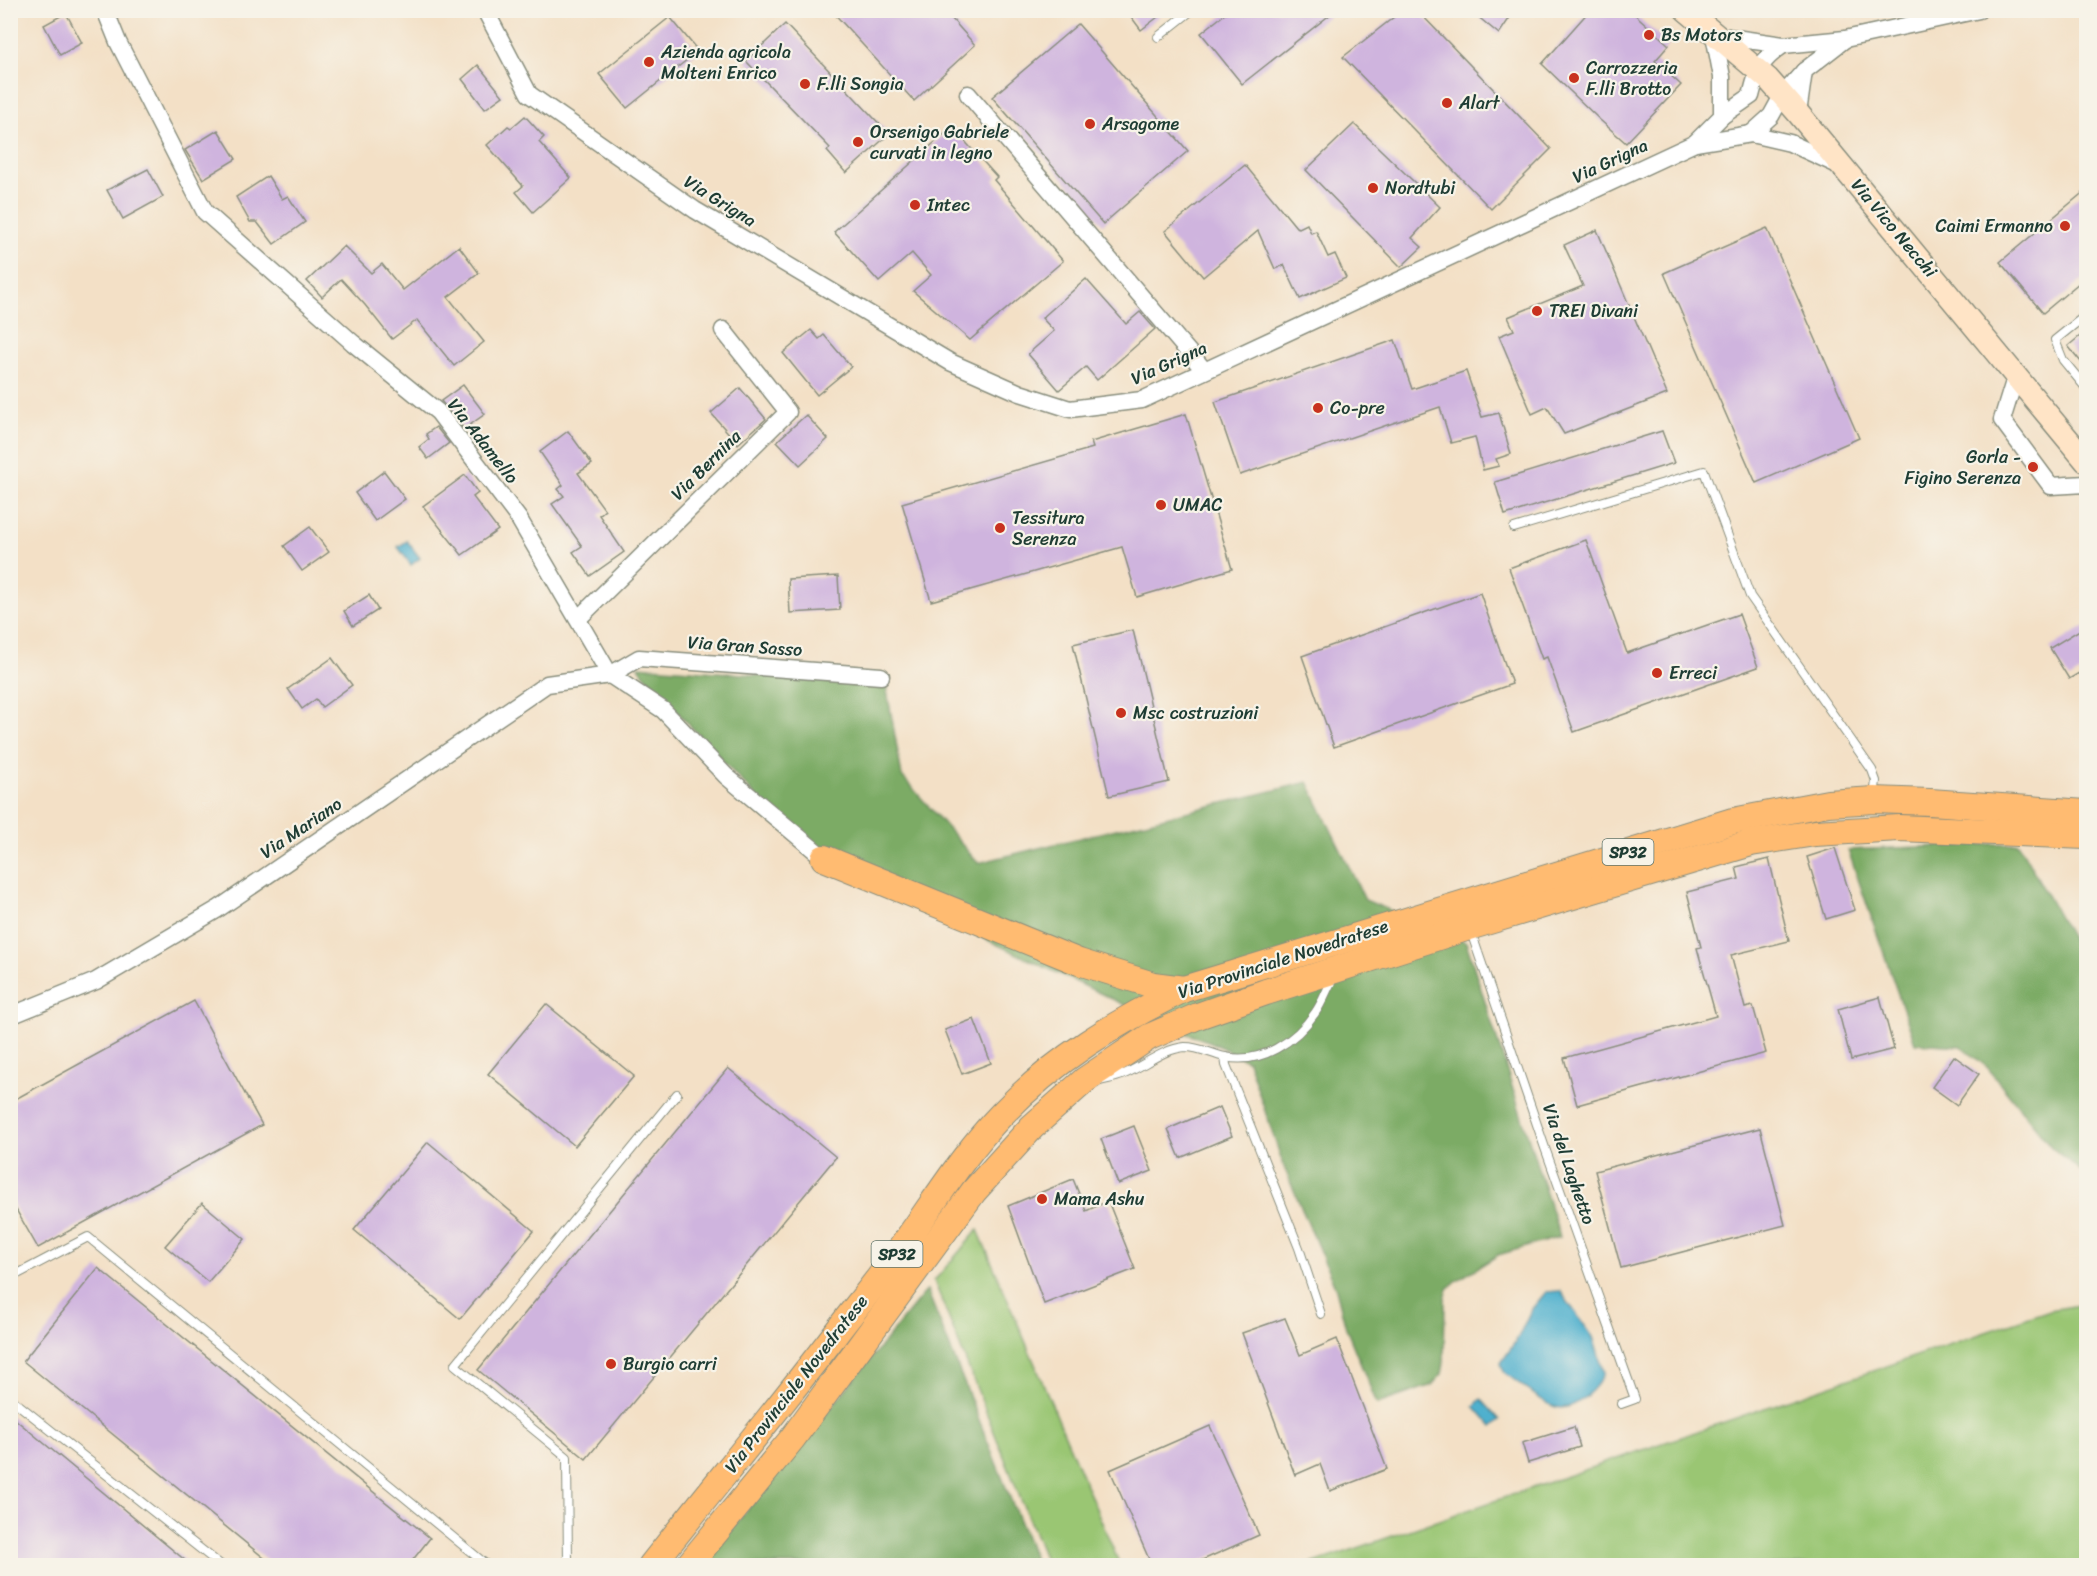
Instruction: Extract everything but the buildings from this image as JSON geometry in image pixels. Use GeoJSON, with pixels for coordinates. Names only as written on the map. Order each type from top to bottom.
{"type":"FeatureCollection","features":[{"type":"Feature","properties":{"kind":"main road","name":"Via Provinciale Novedratese"},"geometry":{"type":"LineString","coordinates":[[651,1566],[802,1378],[905,1243],[957,1167],[1001,1114],[1054,1066],[1094,1037],[1142,1010],[1184,989],[1733,821],[1828,803],[1874,801],[1930,802],[2086,813]]}},
{"type":"Feature","properties":{"kind":"main road","name":"Via Provinciale Novedratese"},"geometry":{"type":"LineString","coordinates":[[688,1566],[792,1439],[974,1191],[1032,1127],[1085,1080],[1149,1037],[1198,1016],[1469,927],[1752,843],[1815,833],[1899,828],[2086,836]]}},
{"type":"Feature","properties":{"kind":"main road"},"geometry":{"type":"LineString","coordinates":[[824,858],[1079,962],[1153,985],[1184,989]]}},
{"type":"Feature","properties":{"kind":"street","name":"Via Adamello"},"geometry":{"type":"LineString","coordinates":[[105,10],[118,42],[206,213],[353,343],[438,412],[519,519],[610,675],[663,710],[726,776],[824,858]]}},
{"type":"Feature","properties":{"kind":"street","name":"Via Grigna"},"geometry":{"type":"LineString","coordinates":[[485,10],[529,94],[695,210],[950,362],[1020,393],[1070,409],[1142,400],[1695,143],[1751,134],[1790,143],[1844,167]]}},
{"type":"Feature","properties":{"kind":"street","name":"Via Vico Necchi"},"geometry":{"type":"LineString","coordinates":[[1686,10],[1758,71],[1798,113],[2086,461]]}},
{"type":"Feature","properties":{"kind":"street"},"geometry":{"type":"LineString","coordinates":[[1722,116],[1722,77],[1714,34],[1783,45],[1845,39],[1980,10]]}},
{"type":"Feature","properties":{"kind":"street"},"geometry":{"type":"LineString","coordinates":[[1751,134],[1771,116],[1782,96],[1804,71],[1845,39]]}},
{"type":"Feature","properties":{"kind":"street"},"geometry":{"type":"LineString","coordinates":[[1751,96],[1758,71],[1766,57],[1783,45]]}},
{"type":"Feature","properties":{"kind":"street"},"geometry":{"type":"LineString","coordinates":[[1798,113],[1804,71]]}},
{"type":"Feature","properties":{"kind":"street"},"geometry":{"type":"LineString","coordinates":[[968,94],[1204,370]]}},
{"type":"Feature","properties":{"kind":"street"},"geometry":{"type":"LineString","coordinates":[[1695,143],[1722,116],[1751,96],[1782,96]]}},
{"type":"Feature","properties":{"kind":"street","name":"Via Bernina"},"geometry":{"type":"LineString","coordinates":[[578,619],[788,412],[723,330]]}},
{"type":"Feature","properties":{"kind":"street"},"geometry":{"type":"LineString","coordinates":[[2016,375],[2002,420],[2051,486],[2086,484]]}},
{"type":"Feature","properties":{"kind":"street","name":"Via Gran Sasso"},"geometry":{"type":"LineString","coordinates":[[610,675],[639,658],[881,676]]}},
{"type":"Feature","properties":{"kind":"street","name":"Via Mariano"},"geometry":{"type":"LineString","coordinates":[[10,1016],[96,981],[218,909],[547,684],[610,675]]}},
{"type":"Feature","properties":{"kind":"lane"},"geometry":{"type":"LineString","coordinates":[[1158,37],[1192,10]]}},
{"type":"Feature","properties":{"kind":"lane"},"geometry":{"type":"LineString","coordinates":[[2086,315],[2055,340],[2063,360],[2086,388]]}},
{"type":"Feature","properties":{"kind":"lane"},"geometry":{"type":"LineString","coordinates":[[1514,528],[1704,471],[1750,596],[1872,770],[1876,781],[1874,801]]}},
{"type":"Feature","properties":{"kind":"lane","name":"Via del Laghetto"},"geometry":{"type":"LineString","coordinates":[[1469,927],[1635,1399],[1621,1404]]}},
{"type":"Feature","properties":{"kind":"lane","name":"Via Provinciale Novedratese"},"geometry":{"type":"LineString","coordinates":[[1085,1080],[1096,1082],[1122,1075],[1171,1050],[1184,1047],[1201,1048],[1225,1057],[1244,1058],[1265,1053],[1286,1044],[1317,1012],[1326,990],[1339,969]]}},
{"type":"Feature","properties":{"kind":"lane"},"geometry":{"type":"LineString","coordinates":[[1225,1057],[1226,1065],[1299,1248],[1321,1314]]}},
{"type":"Feature","properties":{"kind":"lane"},"geometry":{"type":"LineString","coordinates":[[570,1566],[568,1564],[567,1457],[455,1365],[677,1095]]}},
{"type":"Feature","properties":{"kind":"lane"},"geometry":{"type":"LineString","coordinates":[[10,1278],[87,1237],[478,1562],[488,1566]]}},
{"type":"Feature","properties":{"kind":"lane"},"geometry":{"type":"LineString","coordinates":[[10,1398],[222,1566]]}},
{"type":"Feature","properties":{"kind":"green space"},"geometry":{"type":"Polygon","coordinates":[[[638,666],[886,685],[902,776],[978,863],[1308,782],[1365,900],[1466,942],[1560,1237],[1498,1255],[1456,1281],[1448,1289],[1445,1299],[1442,1374],[1432,1385],[1377,1404],[1346,1328],[1336,1289],[1284,1167],[1248,1061],[812,857],[657,690],[638,666]]]}},
{"type":"Feature","properties":{"kind":"green space"},"geometry":{"type":"Polygon","coordinates":[[[2018,843],[2086,965],[2086,1175],[2052,1148],[1988,1068],[1961,1046],[1915,1043],[1848,850],[2018,843]]]}},
{"type":"Feature","properties":{"kind":"green space"},"geometry":{"type":"Polygon","coordinates":[[[978,1230],[1120,1565],[1047,1565],[934,1281],[978,1230]]]}},
{"type":"Feature","properties":{"kind":"green space"},"geometry":{"type":"Polygon","coordinates":[[[927,1290],[1037,1565],[702,1565],[927,1290]]]}},
{"type":"Feature","properties":{"kind":"green space"},"geometry":{"type":"Polygon","coordinates":[[[2086,1304],[2086,1565],[1308,1565],[2050,1310],[2086,1304]]]}},
{"type":"Feature","properties":{"kind":"water"},"geometry":{"type":"Polygon","coordinates":[[[407,541],[420,558],[411,565],[398,547],[407,541]]]}},
{"type":"Feature","properties":{"kind":"water"},"geometry":{"type":"Polygon","coordinates":[[[1560,1291],[1593,1337],[1604,1373],[1584,1398],[1563,1408],[1552,1405],[1530,1391],[1504,1372],[1501,1363],[1518,1338],[1531,1310],[1546,1292],[1560,1291]]]}},
{"type":"Feature","properties":{"kind":"water"},"geometry":{"type":"Polygon","coordinates":[[[1481,1399],[1500,1420],[1492,1427],[1474,1406],[1481,1399]]]}},
{"type":"Feature","properties":{"kind":"place","name":"Bs Motors"},"geometry":{"type":"Point","coordinates":[1649,35]}},
{"type":"Feature","properties":{"kind":"place","name":"Azienda agricola Molteni Enrico"},"geometry":{"type":"Point","coordinates":[649,62]}},
{"type":"Feature","properties":{"kind":"place","name":"Carrozzeria F.lli Brotto"},"geometry":{"type":"Point","coordinates":[1574,78]}},
{"type":"Feature","properties":{"kind":"place","name":"F.lli Songia"},"geometry":{"type":"Point","coordinates":[805,84]}},
{"type":"Feature","properties":{"kind":"place","name":"Alart"},"geometry":{"type":"Point","coordinates":[1447,103]}},
{"type":"Feature","properties":{"kind":"place","name":"Arsagome"},"geometry":{"type":"Point","coordinates":[1090,124]}},
{"type":"Feature","properties":{"kind":"place","name":"Orsenigo Gabriele curvati in legno"},"geometry":{"type":"Point","coordinates":[858,142]}},
{"type":"Feature","properties":{"kind":"place","name":"Nordtubi"},"geometry":{"type":"Point","coordinates":[1373,188]}},
{"type":"Feature","properties":{"kind":"place","name":"Intec"},"geometry":{"type":"Point","coordinates":[915,205]}},
{"type":"Feature","properties":{"kind":"place","name":"Caimi Ermanno"},"geometry":{"type":"Point","coordinates":[2065,226]}},
{"type":"Feature","properties":{"kind":"place","name":"TREI Divani"},"geometry":{"type":"Point","coordinates":[1537,311]}},
{"type":"Feature","properties":{"kind":"place","name":"Co-pre"},"geometry":{"type":"Point","coordinates":[1318,408]}},
{"type":"Feature","properties":{"kind":"place","name":"Gorla - Figino Serenza"},"geometry":{"type":"Point","coordinates":[2033,467]}},
{"type":"Feature","properties":{"kind":"place","name":"UMAC"},"geometry":{"type":"Point","coordinates":[1161,505]}},
{"type":"Feature","properties":{"kind":"place","name":"Tessitura Serenza"},"geometry":{"type":"Point","coordinates":[1000,528]}},
{"type":"Feature","properties":{"kind":"place","name":"Erreci"},"geometry":{"type":"Point","coordinates":[1657,673]}},
{"type":"Feature","properties":{"kind":"place","name":"Msc costruzioni"},"geometry":{"type":"Point","coordinates":[1121,713]}},
{"type":"Feature","properties":{"kind":"place","name":"Mama Ashu"},"geometry":{"type":"Point","coordinates":[1042,1199]}},
{"type":"Feature","properties":{"kind":"place","name":"Burgio carri"},"geometry":{"type":"Point","coordinates":[611,1364]}}]}
